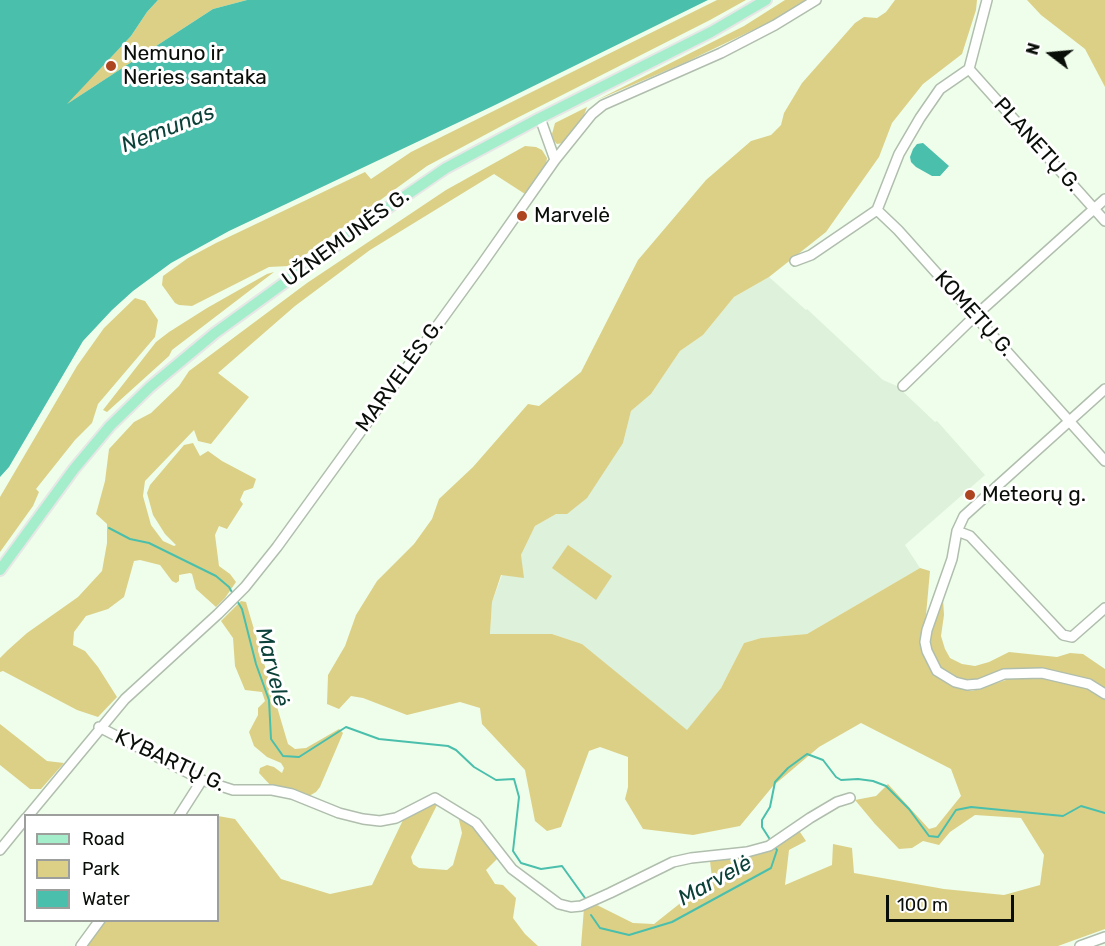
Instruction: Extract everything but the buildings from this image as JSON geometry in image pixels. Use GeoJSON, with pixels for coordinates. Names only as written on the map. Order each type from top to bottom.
{"type":"FeatureCollection","features":[{"type":"Feature","properties":{"kind":"main road","name":"UŽNEMUNĖS G."},"geometry":{"type":"LineString","coordinates":[[0,570],[74,469],[110,426],[150,387],[215,333],[429,179],[540,118],[711,32],[766,0]]}},
{"type":"Feature","properties":{"kind":"street","name":"MARVELĖS G."},"geometry":{"type":"LineString","coordinates":[[29,814],[99,727],[125,699],[229,603],[277,547],[555,160],[592,114],[603,105],[721,53],[775,25],[816,0]]}},
{"type":"Feature","properties":{"kind":"street"},"geometry":{"type":"LineString","coordinates":[[795,261],[810,255],[877,210],[899,154],[920,117],[940,89],[969,69],[987,0]]}},
{"type":"Feature","properties":{"kind":"street","name":"PLANETŲ G."},"geometry":{"type":"LineString","coordinates":[[969,69],[1105,222]]}},
{"type":"Feature","properties":{"kind":"street"},"geometry":{"type":"LineString","coordinates":[[540,118],[555,160]]}},
{"type":"Feature","properties":{"kind":"street"},"geometry":{"type":"LineString","coordinates":[[903,386],[975,316],[1105,199]]}},
{"type":"Feature","properties":{"kind":"street","name":"KOMETŲ G."},"geometry":{"type":"LineString","coordinates":[[877,210],[898,230],[1105,461]]}},
{"type":"Feature","properties":{"kind":"street"},"geometry":{"type":"LineString","coordinates":[[1105,389],[963,516],[957,531],[952,559],[927,630],[927,651],[937,670],[955,682],[967,685],[979,684],[1004,674],[1042,673],[1089,684],[1105,694]]}},
{"type":"Feature","properties":{"kind":"street"},"geometry":{"type":"LineString","coordinates":[[957,531],[970,536],[1059,632],[1072,637],[1105,608]]}},
{"type":"Feature","properties":{"kind":"street","name":"KYBARTŲ G."},"geometry":{"type":"LineString","coordinates":[[99,727],[202,780],[233,790],[272,790],[292,794],[339,813],[380,821],[396,818],[435,798],[476,823],[512,869],[559,904],[571,907],[581,906],[673,862],[747,852],[773,844],[810,818],[837,802],[850,798]]}},
{"type":"Feature","properties":{"kind":"street"},"geometry":{"type":"LineString","coordinates":[[180,814],[202,780]]}},
{"type":"Feature","properties":{"kind":"street","name":"MARVELĖS G."},"geometry":{"type":"LineString","coordinates":[[0,850],[24,821]]}},
{"type":"Feature","properties":{"kind":"street"},"geometry":{"type":"LineString","coordinates":[[81,946],[99,922]]}},
{"type":"Feature","properties":{"kind":"street"},"geometry":{"type":"LineString","coordinates":[[1080,946],[1105,937]]}},
{"type":"Feature","properties":{"kind":"shaded area"},"geometry":{"type":"Polygon","coordinates":[[[769,277],[883,380],[897,386],[935,422],[937,421],[985,475],[905,545],[920,568],[807,634],[761,638],[744,643],[721,688],[687,731],[582,644],[552,634],[490,635],[492,602],[502,575],[521,555],[535,526],[556,514],[623,443],[631,411],[651,394],[680,351],[703,335],[734,297],[769,277]]]}},
{"type":"Feature","properties":{"kind":"green space"},"geometry":{"type":"Polygon","coordinates":[[[158,0],[247,0],[213,9],[64,106],[131,36],[158,0]]]}},
{"type":"Feature","properties":{"kind":"green space"},"geometry":{"type":"Polygon","coordinates":[[[717,0],[746,0],[427,166],[289,266],[269,267],[192,306],[175,303],[162,285],[163,276],[188,258],[216,243],[365,172],[371,179],[411,152],[717,0]]]}},
{"type":"Feature","properties":{"kind":"green space"},"geometry":{"type":"Polygon","coordinates":[[[785,0],[807,0],[778,18],[684,63],[597,100],[744,26],[785,0]]]}},
{"type":"Feature","properties":{"kind":"green space"},"geometry":{"type":"Polygon","coordinates":[[[895,0],[977,0],[962,54],[923,84],[892,123],[879,157],[826,232],[769,277],[734,297],[703,335],[680,351],[651,394],[631,411],[623,443],[587,498],[567,514],[556,514],[535,526],[521,555],[524,578],[501,575],[492,602],[490,634],[552,634],[582,644],[687,730],[721,688],[744,643],[761,638],[807,634],[920,568],[930,571],[926,615],[921,639],[923,655],[931,670],[946,682],[972,691],[1015,677],[1034,677],[1073,683],[1091,689],[1105,700],[1105,929],[1058,946],[581,946],[584,908],[597,905],[633,923],[654,924],[712,878],[710,861],[762,852],[798,829],[806,841],[789,850],[785,885],[832,865],[833,844],[852,848],[854,873],[944,889],[1004,895],[1040,885],[1044,855],[1021,818],[975,815],[950,832],[939,845],[923,841],[912,848],[899,849],[855,800],[876,796],[888,784],[929,829],[936,827],[961,796],[951,769],[861,723],[819,747],[773,786],[740,826],[693,835],[643,829],[625,799],[628,787],[628,757],[600,747],[589,751],[561,827],[547,831],[535,821],[525,770],[482,724],[480,708],[460,702],[407,715],[363,698],[351,696],[339,709],[327,704],[328,675],[345,646],[356,615],[377,581],[414,544],[432,519],[439,499],[473,467],[528,404],[539,406],[581,372],[638,260],[706,180],[751,141],[771,135],[781,125],[784,113],[802,83],[855,23],[864,17],[877,18],[886,12],[895,0]]]}},
{"type":"Feature","properties":{"kind":"green space"},"geometry":{"type":"Polygon","coordinates":[[[1027,0],[1105,0],[1105,87],[1085,49],[1041,15],[1027,0]]]}},
{"type":"Feature","properties":{"kind":"green space"},"geometry":{"type":"Polygon","coordinates":[[[587,107],[584,115],[563,143],[557,144],[552,134],[555,123],[587,107]]]}},
{"type":"Feature","properties":{"kind":"green space"},"geometry":{"type":"Polygon","coordinates":[[[525,146],[542,150],[547,158],[546,165],[525,194],[494,174],[370,250],[295,306],[218,373],[249,397],[211,444],[198,441],[194,430],[145,481],[143,496],[151,525],[163,541],[174,546],[176,545],[165,534],[153,515],[147,493],[150,485],[184,445],[193,443],[200,456],[208,451],[256,479],[253,488],[244,491],[240,500],[243,504],[227,529],[219,526],[215,535],[219,566],[236,582],[225,598],[216,607],[196,589],[192,574],[179,575],[179,581],[176,583],[160,565],[140,560],[134,561],[124,597],[108,609],[86,616],[74,632],[73,645],[85,651],[117,697],[98,717],[77,710],[3,671],[0,672],[0,658],[8,650],[27,633],[78,597],[102,571],[107,543],[107,524],[96,514],[105,481],[109,449],[134,422],[151,413],[179,386],[189,371],[307,283],[446,190],[525,146]]]}},
{"type":"Feature","properties":{"kind":"green space"},"geometry":{"type":"Polygon","coordinates":[[[274,272],[172,350],[169,356],[107,412],[103,410],[156,342],[207,308],[274,272]]]}},
{"type":"Feature","properties":{"kind":"green space"},"geometry":{"type":"Polygon","coordinates":[[[135,298],[145,301],[158,320],[155,337],[98,404],[92,423],[75,440],[36,489],[39,492],[33,506],[0,552],[0,497],[77,366],[104,328],[135,298]]]}},
{"type":"Feature","properties":{"kind":"green space"},"geometry":{"type":"Polygon","coordinates":[[[568,545],[612,576],[596,600],[552,568],[568,545]]]}},
{"type":"Feature","properties":{"kind":"green space"},"geometry":{"type":"Polygon","coordinates":[[[943,599],[944,615],[941,636],[950,658],[962,664],[975,666],[1009,652],[1057,657],[1070,653],[1083,654],[1105,669],[1105,689],[1081,677],[1026,668],[1013,668],[976,680],[956,679],[946,673],[936,662],[929,643],[930,632],[943,599]]]}},
{"type":"Feature","properties":{"kind":"green space"},"geometry":{"type":"Polygon","coordinates":[[[241,601],[246,602],[288,744],[295,749],[306,748],[339,729],[343,733],[320,787],[309,796],[272,787],[259,773],[260,768],[267,765],[282,773],[284,768],[281,763],[267,757],[254,746],[249,732],[258,715],[258,708],[265,701],[262,692],[245,690],[235,666],[233,638],[221,621],[241,601]]]}},
{"type":"Feature","properties":{"kind":"green space"},"geometry":{"type":"Polygon","coordinates":[[[0,724],[47,761],[64,763],[41,789],[30,789],[0,765],[0,724]]]}},
{"type":"Feature","properties":{"kind":"green space"},"geometry":{"type":"Polygon","coordinates":[[[438,803],[411,857],[413,864],[419,868],[447,870],[453,865],[462,833],[458,816],[472,824],[498,858],[486,870],[495,884],[503,885],[516,898],[513,918],[538,946],[86,946],[103,922],[219,922],[219,816],[235,819],[281,879],[330,894],[372,885],[403,820],[438,803]]]}},
{"type":"Feature","properties":{"kind":"water","name":"Nemunas"},"geometry":{"type":"Polygon","coordinates":[[[0,0],[158,0],[131,36],[67,104],[213,9],[247,0],[708,0],[493,106],[229,231],[171,263],[133,291],[83,341],[9,467],[0,477],[0,0]]]}},
{"type":"Feature","properties":{"kind":"water"},"geometry":{"type":"Polygon","coordinates":[[[923,143],[949,166],[940,176],[932,176],[911,162],[913,149],[917,144],[923,143]]]}},
{"type":"Feature","properties":{"kind":"waterway","name":"Marvelė"},"geometry":{"type":"LineString","coordinates":[[109,528],[130,539],[149,543],[216,576],[229,587],[233,594]]}},
{"type":"Feature","properties":{"kind":"waterway","name":"Marvelė"},"geometry":{"type":"LineString","coordinates":[[236,599],[242,609],[256,664],[269,700],[271,739],[283,756],[299,757],[346,727],[379,739],[448,746],[456,750],[474,767],[496,780],[514,779],[519,797],[513,851],[521,863],[541,869],[562,866],[585,898]]}},
{"type":"Feature","properties":{"kind":"waterway","name":"Marvelė"},"geometry":{"type":"LineString","coordinates":[[771,841],[762,827],[762,820],[770,807],[775,782],[788,768],[807,754],[823,760],[841,780],[858,779],[886,786],[909,809],[929,836],[938,837],[956,810],[971,807],[1063,816],[1081,806],[1105,813]]}},
{"type":"Feature","properties":{"kind":"waterway","name":"Marvelė"},"geometry":{"type":"LineString","coordinates":[[591,915],[600,928],[629,935],[672,922],[771,868],[777,850],[774,846]]}},
{"type":"Feature","properties":{"kind":"place","name":"Nemuno ir Neries santaka"},"geometry":{"type":"Point","coordinates":[111,66]}},
{"type":"Feature","properties":{"kind":"place","name":"Marvelė"},"geometry":{"type":"Point","coordinates":[522,216]}},
{"type":"Feature","properties":{"kind":"place","name":"Meteorų g."},"geometry":{"type":"Point","coordinates":[970,495]}}]}
